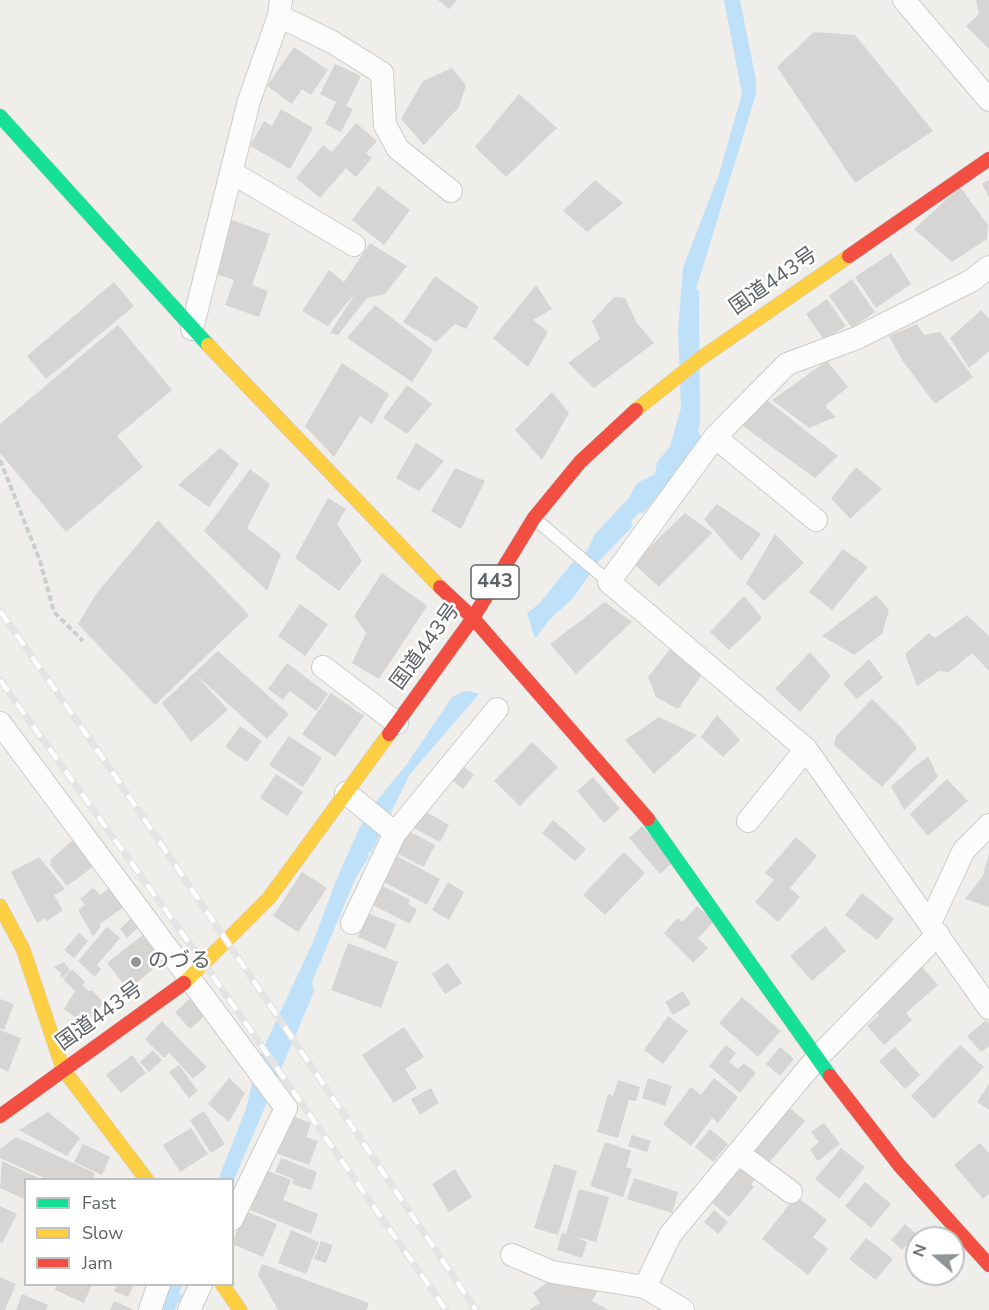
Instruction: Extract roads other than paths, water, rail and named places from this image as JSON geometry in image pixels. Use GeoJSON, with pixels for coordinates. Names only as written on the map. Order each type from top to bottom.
{"type":"FeatureCollection","features":[{"type":"Feature","properties":{"kind":"main road"},"geometry":{"type":"LineString","coordinates":[[0,116],[192,329],[436,584],[473,618],[639,805],[816,1059],[899,1165],[989,1265]]}},
{"type":"Feature","properties":{"kind":"main road","name":"国道443号"},"geometry":{"type":"LineString","coordinates":[[0,1116],[189,979],[269,898],[473,618],[534,518],[580,462],[616,426],[684,372],[989,159]]}},
{"type":"Feature","properties":{"kind":"main road"},"geometry":{"type":"LineString","coordinates":[[0,906],[23,951],[63,1069],[146,1178]]}},
{"type":"Feature","properties":{"kind":"main road"},"geometry":{"type":"LineString","coordinates":[[223,1286],[240,1310]]}},
{"type":"Feature","properties":{"kind":"street"},"geometry":{"type":"LineString","coordinates":[[904,0],[989,100]]}},
{"type":"Feature","properties":{"kind":"street"},"geometry":{"type":"LineString","coordinates":[[192,329],[249,101],[280,8],[382,74],[384,125],[398,149],[451,191]]}},
{"type":"Feature","properties":{"kind":"street"},"geometry":{"type":"LineString","coordinates":[[231,172],[354,245]]}},
{"type":"Feature","properties":{"kind":"street"},"geometry":{"type":"LineString","coordinates":[[989,267],[971,281],[857,338],[787,364],[715,437],[609,582],[806,749],[989,1008]]}},
{"type":"Feature","properties":{"kind":"street"},"geometry":{"type":"LineString","coordinates":[[715,437],[816,520]]}},
{"type":"Feature","properties":{"kind":"street"},"geometry":{"type":"LineString","coordinates":[[323,668],[397,723]]}},
{"type":"Feature","properties":{"kind":"street"},"geometry":{"type":"LineString","coordinates":[[352,923],[395,833],[497,708]]}},
{"type":"Feature","properties":{"kind":"street"},"geometry":{"type":"LineString","coordinates":[[0,723],[286,1108],[234,1215]]}},
{"type":"Feature","properties":{"kind":"street"},"geometry":{"type":"LineString","coordinates":[[748,821],[806,749]]}},
{"type":"Feature","properties":{"kind":"street"},"geometry":{"type":"LineString","coordinates":[[346,793],[395,833]]}},
{"type":"Feature","properties":{"kind":"street"},"geometry":{"type":"LineString","coordinates":[[645,1287],[670,1235],[816,1059],[934,929],[964,850],[989,825]]}},
{"type":"Feature","properties":{"kind":"street"},"geometry":{"type":"LineString","coordinates":[[0,943],[23,951]]}},
{"type":"Feature","properties":{"kind":"street"},"geometry":{"type":"LineString","coordinates":[[738,1153],[791,1192]]}},
{"type":"Feature","properties":{"kind":"street"},"geometry":{"type":"LineString","coordinates":[[512,1256],[552,1272],[645,1287],[682,1310]]}},
{"type":"Feature","properties":{"kind":"street"},"geometry":{"type":"LineString","coordinates":[[150,1310],[158,1286]]}},
{"type":"Feature","properties":{"kind":"street"},"geometry":{"type":"LineString","coordinates":[[189,1310],[200,1286]]}},
{"type":"Feature","properties":{"kind":"lane"},"geometry":{"type":"LineString","coordinates":[[534,518],[609,582]]}},
{"type":"Feature","properties":{"kind":"water"},"geometry":{"type":"Polygon","coordinates":[[[724,0],[740,0],[756,80],[756,94],[696,289],[699,291],[700,423],[698,430],[701,438],[672,484],[661,492],[642,514],[640,512],[631,521],[633,526],[599,561],[573,598],[549,620],[535,639],[527,613],[539,604],[571,564],[587,551],[595,534],[628,499],[637,483],[655,474],[657,463],[670,446],[681,408],[678,331],[683,268],[719,174],[742,94],[724,0]]]}},
{"type":"Feature","properties":{"kind":"water"},"geometry":{"type":"Polygon","coordinates":[[[470,691],[479,694],[410,774],[371,853],[368,852],[369,857],[356,877],[312,982],[314,991],[234,1180],[219,1178],[246,1109],[257,1062],[313,942],[337,878],[360,827],[369,810],[407,764],[452,697],[470,691]]]}},
{"type":"Feature","properties":{"kind":"water"},"geometry":{"type":"Polygon","coordinates":[[[168,1286],[182,1286],[179,1293],[186,1298],[185,1304],[178,1302],[175,1310],[159,1310],[168,1286]]]}},
{"type":"Feature","properties":{"kind":"railway"},"geometry":{"type":"LineString","coordinates":[[0,611],[107,764],[476,1310]]}},
{"type":"Feature","properties":{"kind":"railway"},"geometry":{"type":"LineString","coordinates":[[0,680],[205,965],[446,1310]]}},
{"type":"Feature","properties":{"kind":"place","name":"のづる"},"geometry":{"type":"Point","coordinates":[136,962]}}]}
